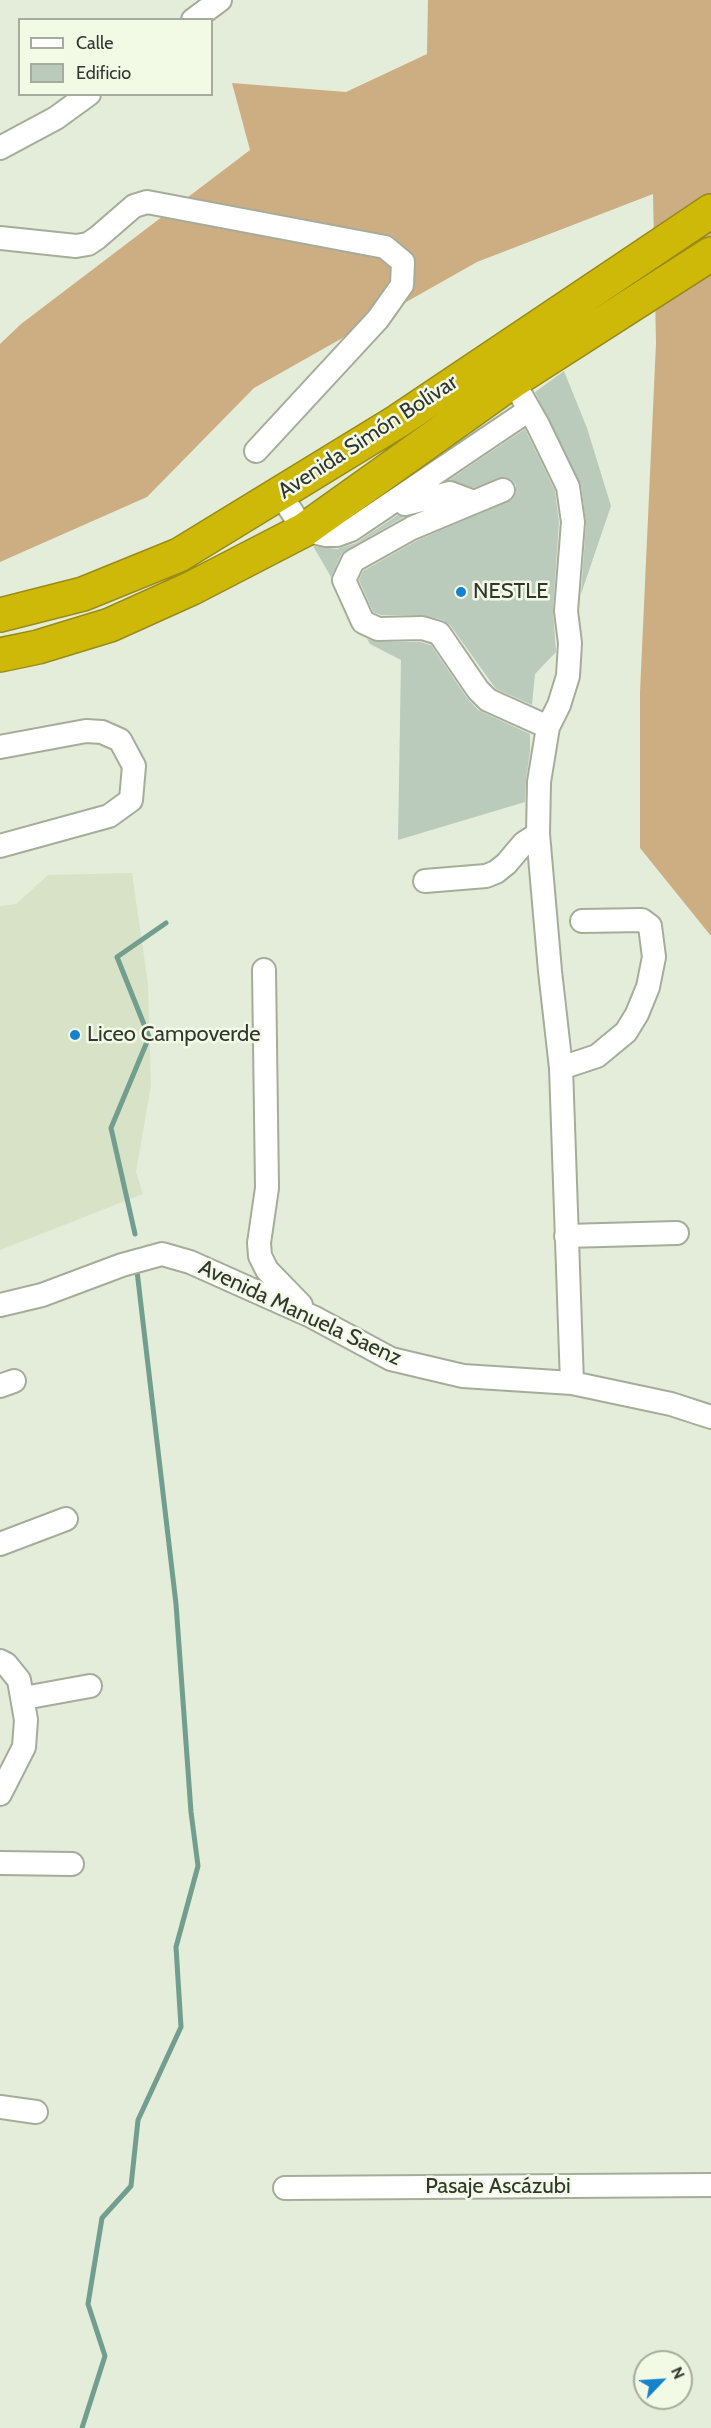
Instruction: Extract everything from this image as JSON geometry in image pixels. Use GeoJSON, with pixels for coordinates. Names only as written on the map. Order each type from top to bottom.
{"type":"FeatureCollection","features":[{"type":"Feature","properties":{"kind":"highway","name":"Avenida Simón Bolívar"},"geometry":{"type":"LineString","coordinates":[[0,615],[83,594],[179,555],[398,421],[711,211]]}},
{"type":"Feature","properties":{"kind":"highway","name":"Avenida Simón Bolívar"},"geometry":{"type":"LineString","coordinates":[[0,655],[38,647],[110,624],[192,588],[304,530],[513,381],[711,254]]}},
{"type":"Feature","properties":{"kind":"street"},"geometry":{"type":"LineString","coordinates":[[0,148],[56,118],[86,96]]}},
{"type":"Feature","properties":{"kind":"street"},"geometry":{"type":"LineString","coordinates":[[0,238],[76,246],[88,244],[134,206],[147,202],[385,247],[403,262],[402,285],[378,319],[256,451]]}},
{"type":"Feature","properties":{"kind":"street"},"geometry":{"type":"LineString","coordinates":[[513,381],[568,487],[573,522],[566,612],[570,643],[568,676],[559,705],[548,727],[539,782],[538,834],[561,1068],[572,1383]]}},
{"type":"Feature","properties":{"kind":"street"},"geometry":{"type":"LineString","coordinates":[[280,494],[304,530],[337,535],[351,530],[404,500],[529,410]]}},
{"type":"Feature","properties":{"kind":"street"},"geometry":{"type":"LineString","coordinates":[[503,490],[412,528],[353,561],[344,580],[363,622],[378,629],[422,628],[439,633],[465,672],[488,700],[548,727]]}},
{"type":"Feature","properties":{"kind":"street"},"geometry":{"type":"LineString","coordinates":[[404,500],[450,494],[474,502]]}},
{"type":"Feature","properties":{"kind":"street"},"geometry":{"type":"LineString","coordinates":[[404,500],[412,528]]}},
{"type":"Feature","properties":{"kind":"street"},"geometry":{"type":"LineString","coordinates":[[0,747],[86,731],[102,732],[120,740],[135,766],[131,800],[109,816],[0,846]]}},
{"type":"Feature","properties":{"kind":"street"},"geometry":{"type":"LineString","coordinates":[[425,881],[476,877],[496,872],[524,843],[538,834]]}},
{"type":"Feature","properties":{"kind":"street"},"geometry":{"type":"LineString","coordinates":[[561,1068],[597,1056],[626,1032],[637,1014],[648,987],[654,957],[650,926],[642,920],[582,921]]}},
{"type":"Feature","properties":{"kind":"street"},"geometry":{"type":"LineString","coordinates":[[264,970],[267,1188],[259,1243],[260,1256],[267,1270],[313,1317]]}},
{"type":"Feature","properties":{"kind":"street"},"geometry":{"type":"LineString","coordinates":[[567,1236],[677,1233]]}},
{"type":"Feature","properties":{"kind":"street","name":"Avenida Manuela Saenz"},"geometry":{"type":"LineString","coordinates":[[0,1305],[42,1295],[122,1265],[162,1254],[190,1262],[313,1317],[391,1359],[463,1376],[572,1383],[670,1404],[711,1417]]}},
{"type":"Feature","properties":{"kind":"street"},"geometry":{"type":"LineString","coordinates":[[0,1544],[66,1519]]}},
{"type":"Feature","properties":{"kind":"street"},"geometry":{"type":"LineString","coordinates":[[0,1662],[6,1664],[19,1680],[24,1698],[24,1747],[0,1794]]}},
{"type":"Feature","properties":{"kind":"street"},"geometry":{"type":"LineString","coordinates":[[24,1698],[90,1686]]}},
{"type":"Feature","properties":{"kind":"street"},"geometry":{"type":"LineString","coordinates":[[0,1863],[72,1864]]}},
{"type":"Feature","properties":{"kind":"street"},"geometry":{"type":"LineString","coordinates":[[0,2107],[36,2112]]}},
{"type":"Feature","properties":{"kind":"street","name":"Pasaje Ascázubi"},"geometry":{"type":"LineString","coordinates":[[285,2188],[711,2185]]}},
{"type":"Feature","properties":{"kind":"shaded area"},"geometry":{"type":"Polygon","coordinates":[[[428,0],[711,0],[711,936],[640,848],[640,692],[656,343],[653,194],[477,262],[254,388],[147,497],[0,562],[0,344],[21,324],[250,150],[232,83],[346,92],[427,54],[428,0]]]}},
{"type":"Feature","properties":{"kind":"shaded area","name":"Liceo Campoverde"},"geometry":{"type":"Polygon","coordinates":[[[132,873],[148,984],[151,1085],[136,1172],[143,1194],[0,1250],[0,906],[16,904],[48,875],[132,873]]]}},
{"type":"Feature","properties":{"kind":"building"},"geometry":{"type":"Polygon","coordinates":[[[564,371],[587,428],[611,506],[581,594],[586,523],[581,485],[535,392],[564,371]]]}},
{"type":"Feature","properties":{"kind":"building"},"geometry":{"type":"Polygon","coordinates":[[[525,429],[555,491],[559,522],[553,610],[556,652],[535,674],[532,705],[496,689],[450,625],[443,620],[422,615],[381,615],[373,612],[359,580],[363,571],[418,540],[513,499],[516,485],[505,477],[474,488],[449,480],[525,429]]]}},
{"type":"Feature","properties":{"kind":"building"},"geometry":{"type":"Polygon","coordinates":[[[398,515],[404,517],[346,550],[341,555],[331,577],[313,546],[337,549],[356,543],[398,515]]]}},
{"type":"Feature","properties":{"kind":"building"},"geometry":{"type":"Polygon","coordinates":[[[367,639],[378,642],[420,642],[431,645],[467,698],[478,710],[530,734],[525,802],[398,840],[401,660],[370,644],[367,639]]]}},
{"type":"Feature","properties":{"kind":"waterway"},"geometry":{"type":"LineString","coordinates":[[135,1234],[111,1128],[149,1037],[117,957],[166,923]]}},
{"type":"Feature","properties":{"kind":"waterway"},"geometry":{"type":"LineString","coordinates":[[82,2428],[105,2356],[88,2304],[102,2218],[131,2186],[138,2120],[181,2027],[176,1947],[198,1866],[191,1812],[176,1604],[137,1271]]}},
{"type":"Feature","properties":{"kind":"place","name":"NESTLE"},"geometry":{"type":"Point","coordinates":[461,592]}},
{"type":"Feature","properties":{"kind":"place","name":"Liceo Campoverde"},"geometry":{"type":"Point","coordinates":[75,1035]}}]}
